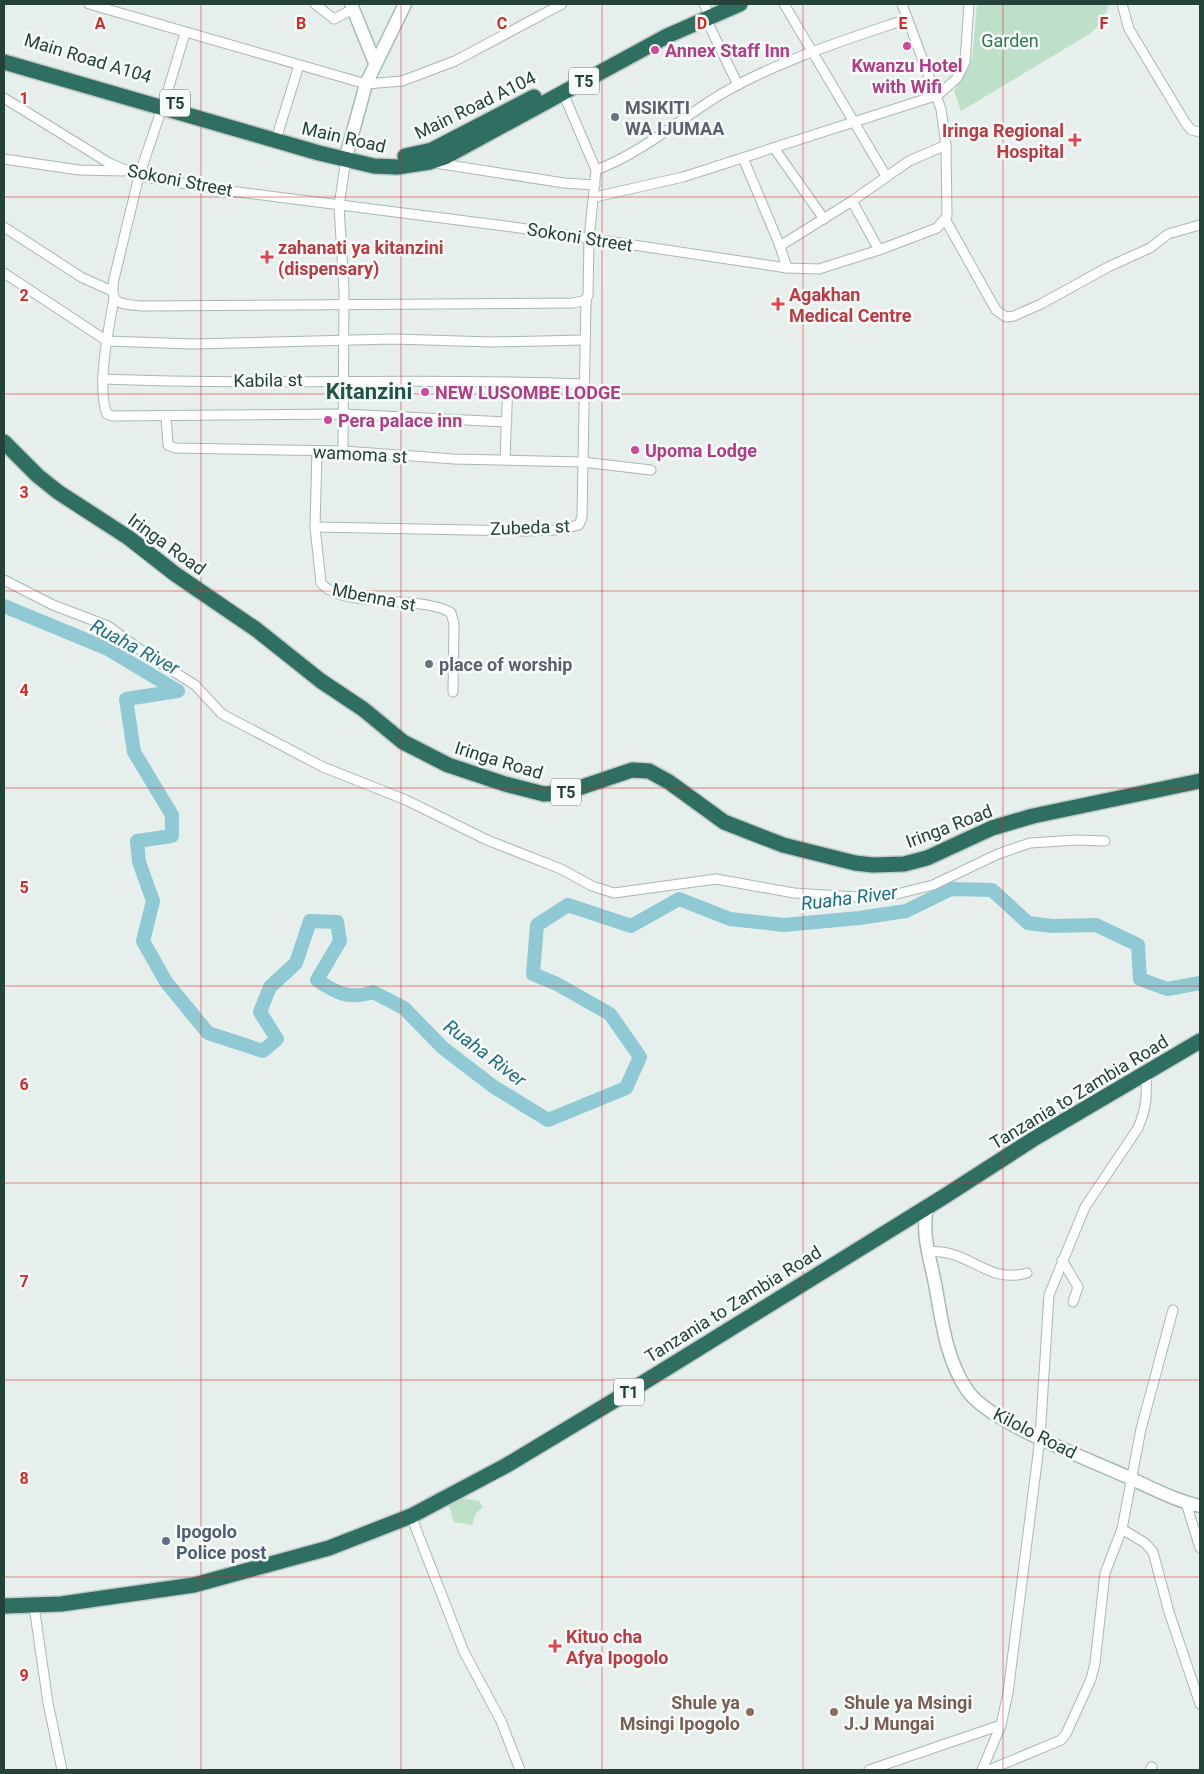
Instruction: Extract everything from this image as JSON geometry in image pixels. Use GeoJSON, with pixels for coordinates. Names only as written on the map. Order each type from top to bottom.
{"type":"FeatureCollection","features":[{"type":"Feature","properties":{"kind":"highway","name":"T5"},"geometry":{"type":"LineString","coordinates":[[428,156],[445,156],[667,36],[708,9],[740,4]]}},
{"type":"Feature","properties":{"kind":"highway","name":"Main Road A104"},"geometry":{"type":"LineString","coordinates":[[4,52],[34,66],[164,104],[278,133],[347,156],[428,156],[659,30],[708,9]]}},
{"type":"Feature","properties":{"kind":"highway","name":"T5"},"geometry":{"type":"LineString","coordinates":[[4,62],[34,66]]}},
{"type":"Feature","properties":{"kind":"highway","name":"Main Road"},"geometry":{"type":"LineString","coordinates":[[164,104],[347,156]]}},
{"type":"Feature","properties":{"kind":"highway","name":"Iringa Road"},"geometry":{"type":"LineString","coordinates":[[4,442],[38,476],[58,492],[129,538],[175,574],[257,630],[326,685],[363,709],[403,742],[448,765],[505,784],[544,794],[558,793],[573,790],[632,770],[649,771],[670,782],[724,822],[783,844],[855,863],[874,865],[904,864],[927,858],[992,828],[1033,816],[1200,781]]}},
{"type":"Feature","properties":{"kind":"highway","name":"Tanzania to Zambia Road"},"geometry":{"type":"LineString","coordinates":[[4,1606],[34,1606],[194,1585],[329,1548],[411,1516],[507,1465],[927,1207],[1035,1138],[1200,1041]]}},
{"type":"Feature","properties":{"kind":"main road"},"geometry":{"type":"LineString","coordinates":[[347,156],[366,84],[375,64],[388,43],[405,4]]}},
{"type":"Feature","properties":{"kind":"main road"},"geometry":{"type":"LineString","coordinates":[[352,6],[375,64]]}},
{"type":"Feature","properties":{"kind":"main road","name":"Kilolo Road"},"geometry":{"type":"LineString","coordinates":[[927,1207],[924,1233],[927,1252],[948,1346],[959,1377],[967,1390],[986,1408],[1040,1438],[1186,1503],[1200,1506]]}},
{"type":"Feature","properties":{"kind":"street"},"geometry":{"type":"LineString","coordinates":[[89,4],[366,84],[402,81],[455,61],[562,4]]}},
{"type":"Feature","properties":{"kind":"street"},"geometry":{"type":"LineString","coordinates":[[315,4],[334,19],[352,6]]}},
{"type":"Feature","properties":{"kind":"street"},"geometry":{"type":"LineString","coordinates":[[784,4],[886,176]]}},
{"type":"Feature","properties":{"kind":"street"},"geometry":{"type":"LineString","coordinates":[[902,4],[938,95],[946,145],[945,219],[996,310],[1006,317],[1014,316],[1042,304],[1108,268],[1150,248],[1168,234],[1200,225]]}},
{"type":"Feature","properties":{"kind":"street"},"geometry":{"type":"LineString","coordinates":[[595,197],[666,182],[938,95],[957,78],[965,62],[969,4]]}},
{"type":"Feature","properties":{"kind":"street"},"geometry":{"type":"LineString","coordinates":[[1122,4],[1129,29],[1185,122],[1191,130],[1200,132]]}},
{"type":"Feature","properties":{"kind":"street"},"geometry":{"type":"LineString","coordinates":[[708,9],[738,85]]}},
{"type":"Feature","properties":{"kind":"street"},"geometry":{"type":"LineString","coordinates":[[563,93],[596,170],[621,159],[738,85],[812,51],[907,19]]}},
{"type":"Feature","properties":{"kind":"street"},"geometry":{"type":"LineString","coordinates":[[185,32],[164,104],[139,176],[113,295],[104,379],[103,400],[106,414],[112,416],[344,414],[507,422]]}},
{"type":"Feature","properties":{"kind":"street"},"geometry":{"type":"LineString","coordinates":[[278,133],[299,65]]}},
{"type":"Feature","properties":{"kind":"street","name":"Sokoni Street"},"geometry":{"type":"LineString","coordinates":[[4,98],[126,171],[139,176],[222,190],[513,227],[787,268],[819,269],[880,250],[937,228],[945,219]]}},
{"type":"Feature","properties":{"kind":"street"},"geometry":{"type":"LineString","coordinates":[[780,246],[852,201],[909,161],[946,145]]}},
{"type":"Feature","properties":{"kind":"street"},"geometry":{"type":"LineString","coordinates":[[774,148],[824,219]]}},
{"type":"Feature","properties":{"kind":"street"},"geometry":{"type":"LineString","coordinates":[[343,451],[343,304],[338,206],[347,156]]}},
{"type":"Feature","properties":{"kind":"street"},"geometry":{"type":"LineString","coordinates":[[428,156],[564,184],[595,185]]}},
{"type":"Feature","properties":{"kind":"street"},"geometry":{"type":"LineString","coordinates":[[743,158],[780,246],[787,268]]}},
{"type":"Feature","properties":{"kind":"street"},"geometry":{"type":"LineString","coordinates":[[4,159],[79,170],[126,171]]}},
{"type":"Feature","properties":{"kind":"street","name":"Zubeda st"},"geometry":{"type":"LineString","coordinates":[[316,527],[527,531],[579,525],[582,518],[584,340],[589,239],[595,197],[596,170]]}},
{"type":"Feature","properties":{"kind":"street"},"geometry":{"type":"LineString","coordinates":[[852,201],[880,250]]}},
{"type":"Feature","properties":{"kind":"street"},"geometry":{"type":"LineString","coordinates":[[4,227],[81,277],[113,295],[119,303],[142,306],[541,304],[586,300]]}},
{"type":"Feature","properties":{"kind":"street"},"geometry":{"type":"LineString","coordinates":[[4,273],[107,341],[183,344],[393,339],[492,342],[584,340]]}},
{"type":"Feature","properties":{"kind":"street","name":"Kabila st"},"geometry":{"type":"LineString","coordinates":[[104,379],[583,384]]}},
{"type":"Feature","properties":{"kind":"street"},"geometry":{"type":"LineString","coordinates":[[505,459],[508,382]]}},
{"type":"Feature","properties":{"kind":"street","name":"wamoma st"},"geometry":{"type":"LineString","coordinates":[[166,416],[166,440],[168,445],[175,448],[343,451],[454,459],[582,462],[651,470]]}},
{"type":"Feature","properties":{"kind":"street","name":"Mbenna st"},"geometry":{"type":"LineString","coordinates":[[317,452],[316,527],[318,574],[321,583],[329,591],[372,600],[431,607],[451,613],[454,624],[454,692]]}},
{"type":"Feature","properties":{"kind":"street"},"geometry":{"type":"LineString","coordinates":[[4,580],[53,605],[108,626],[146,654],[195,685],[222,714],[323,767],[406,800],[487,840],[561,869],[592,886],[614,893],[716,879],[794,893],[856,897],[893,895],[933,884],[998,854],[1030,843],[1077,840],[1105,842]]}},
{"type":"Feature","properties":{"kind":"street"},"geometry":{"type":"LineString","coordinates":[[982,1770],[1001,1725],[1014,1651],[1040,1438],[1049,1296],[1062,1260],[1096,1189],[1138,1128],[1148,1101],[1146,1073]]}},
{"type":"Feature","properties":{"kind":"street"},"geometry":{"type":"LineString","coordinates":[[927,1252],[944,1251],[960,1255],[997,1275],[1017,1276],[1027,1273]]}},
{"type":"Feature","properties":{"kind":"street"},"geometry":{"type":"LineString","coordinates":[[1062,1260],[1078,1287],[1073,1302]]}},
{"type":"Feature","properties":{"kind":"street"},"geometry":{"type":"LineString","coordinates":[[989,1770],[1052,1745],[1066,1734],[1091,1679],[1098,1647],[1105,1573],[1122,1529],[1141,1429],[1172,1310]]}},
{"type":"Feature","properties":{"kind":"street"},"geometry":{"type":"LineString","coordinates":[[1186,1503],[1200,1548]]}},
{"type":"Feature","properties":{"kind":"street"},"geometry":{"type":"LineString","coordinates":[[411,1516],[464,1652],[501,1721],[520,1770]]}},
{"type":"Feature","properties":{"kind":"street"},"geometry":{"type":"LineString","coordinates":[[1122,1529],[1145,1543],[1153,1552],[1169,1612],[1200,1704]]}},
{"type":"Feature","properties":{"kind":"street"},"geometry":{"type":"LineString","coordinates":[[34,1606],[48,1703],[62,1770]]}},
{"type":"Feature","properties":{"kind":"street"},"geometry":{"type":"LineString","coordinates":[[869,1770],[1001,1725]]}},
{"type":"Feature","properties":{"kind":"green space","name":"Garden"},"geometry":{"type":"Polygon","coordinates":[[[977,4],[1109,4],[1104,19],[1091,33],[961,111],[954,91],[972,58],[977,4]]]}},
{"type":"Feature","properties":{"kind":"green space"},"geometry":{"type":"Polygon","coordinates":[[[461,1498],[479,1501],[483,1507],[476,1513],[472,1525],[454,1522],[448,1503],[461,1498]]]}},
{"type":"Feature","properties":{"kind":"waterway","name":"Ruaha River"},"geometry":{"type":"LineString","coordinates":[[4,606],[108,649],[178,691],[126,699],[134,752],[172,815],[172,836],[137,841],[139,862],[153,901],[143,941],[166,982],[208,1033],[263,1051],[277,1039],[260,1012],[270,987],[296,963],[310,921],[337,922],[340,941],[317,980],[344,994],[357,995],[373,992],[404,1008],[443,1048],[494,1087],[548,1120],[626,1088],[640,1057],[610,1014],[557,984],[533,974],[537,925],[568,905],[631,926],[679,899],[730,919],[784,925],[859,918],[906,911],[951,889],[992,890],[1028,923],[1052,926],[1096,925],[1138,945],[1140,979],[1167,989],[1200,983]]}},
{"type":"Feature","properties":{"kind":"place","name":"Kwanzu Hotel with Wifi"},"geometry":{"type":"Point","coordinates":[907,46]}},
{"type":"Feature","properties":{"kind":"place","name":"Annex Staff Inn"},"geometry":{"type":"Point","coordinates":[655,50]}},
{"type":"Feature","properties":{"kind":"place","name":"MSIKITI WA IJUMAA"},"geometry":{"type":"Point","coordinates":[615,117]}},
{"type":"Feature","properties":{"kind":"place","name":"Iringa Regional Hospital"},"geometry":{"type":"Point","coordinates":[1075,140]}},
{"type":"Feature","properties":{"kind":"place","name":"zahanati ya kitanzini (dispensary)"},"geometry":{"type":"Point","coordinates":[267,257]}},
{"type":"Feature","properties":{"kind":"place","name":"Agakhan Medical Centre"},"geometry":{"type":"Point","coordinates":[778,304]}},
{"type":"Feature","properties":{"kind":"place","name":"NEW LUSOMBE LODGE"},"geometry":{"type":"Point","coordinates":[425,392]}},
{"type":"Feature","properties":{"kind":"place","name":"Pera palace inn"},"geometry":{"type":"Point","coordinates":[328,420]}},
{"type":"Feature","properties":{"kind":"place","name":"Upoma Lodge"},"geometry":{"type":"Point","coordinates":[635,450]}},
{"type":"Feature","properties":{"kind":"place","name":"place of worship"},"geometry":{"type":"Point","coordinates":[429,664]}},
{"type":"Feature","properties":{"kind":"place","name":"Ipogolo Police post"},"geometry":{"type":"Point","coordinates":[166,1541]}},
{"type":"Feature","properties":{"kind":"place","name":"Kituo cha Afya Ipogolo"},"geometry":{"type":"Point","coordinates":[555,1646]}},
{"type":"Feature","properties":{"kind":"place","name":"Shule ya Msingi Ipogolo"},"geometry":{"type":"Point","coordinates":[750,1712]}},
{"type":"Feature","properties":{"kind":"place","name":"Shule ya Msingi J.J Mungai"},"geometry":{"type":"Point","coordinates":[834,1712]}},
{"type":"Feature","properties":{"kind":"district","name":"Kitanzini"},"geometry":{"type":"Point","coordinates":[369,391]}}]}
